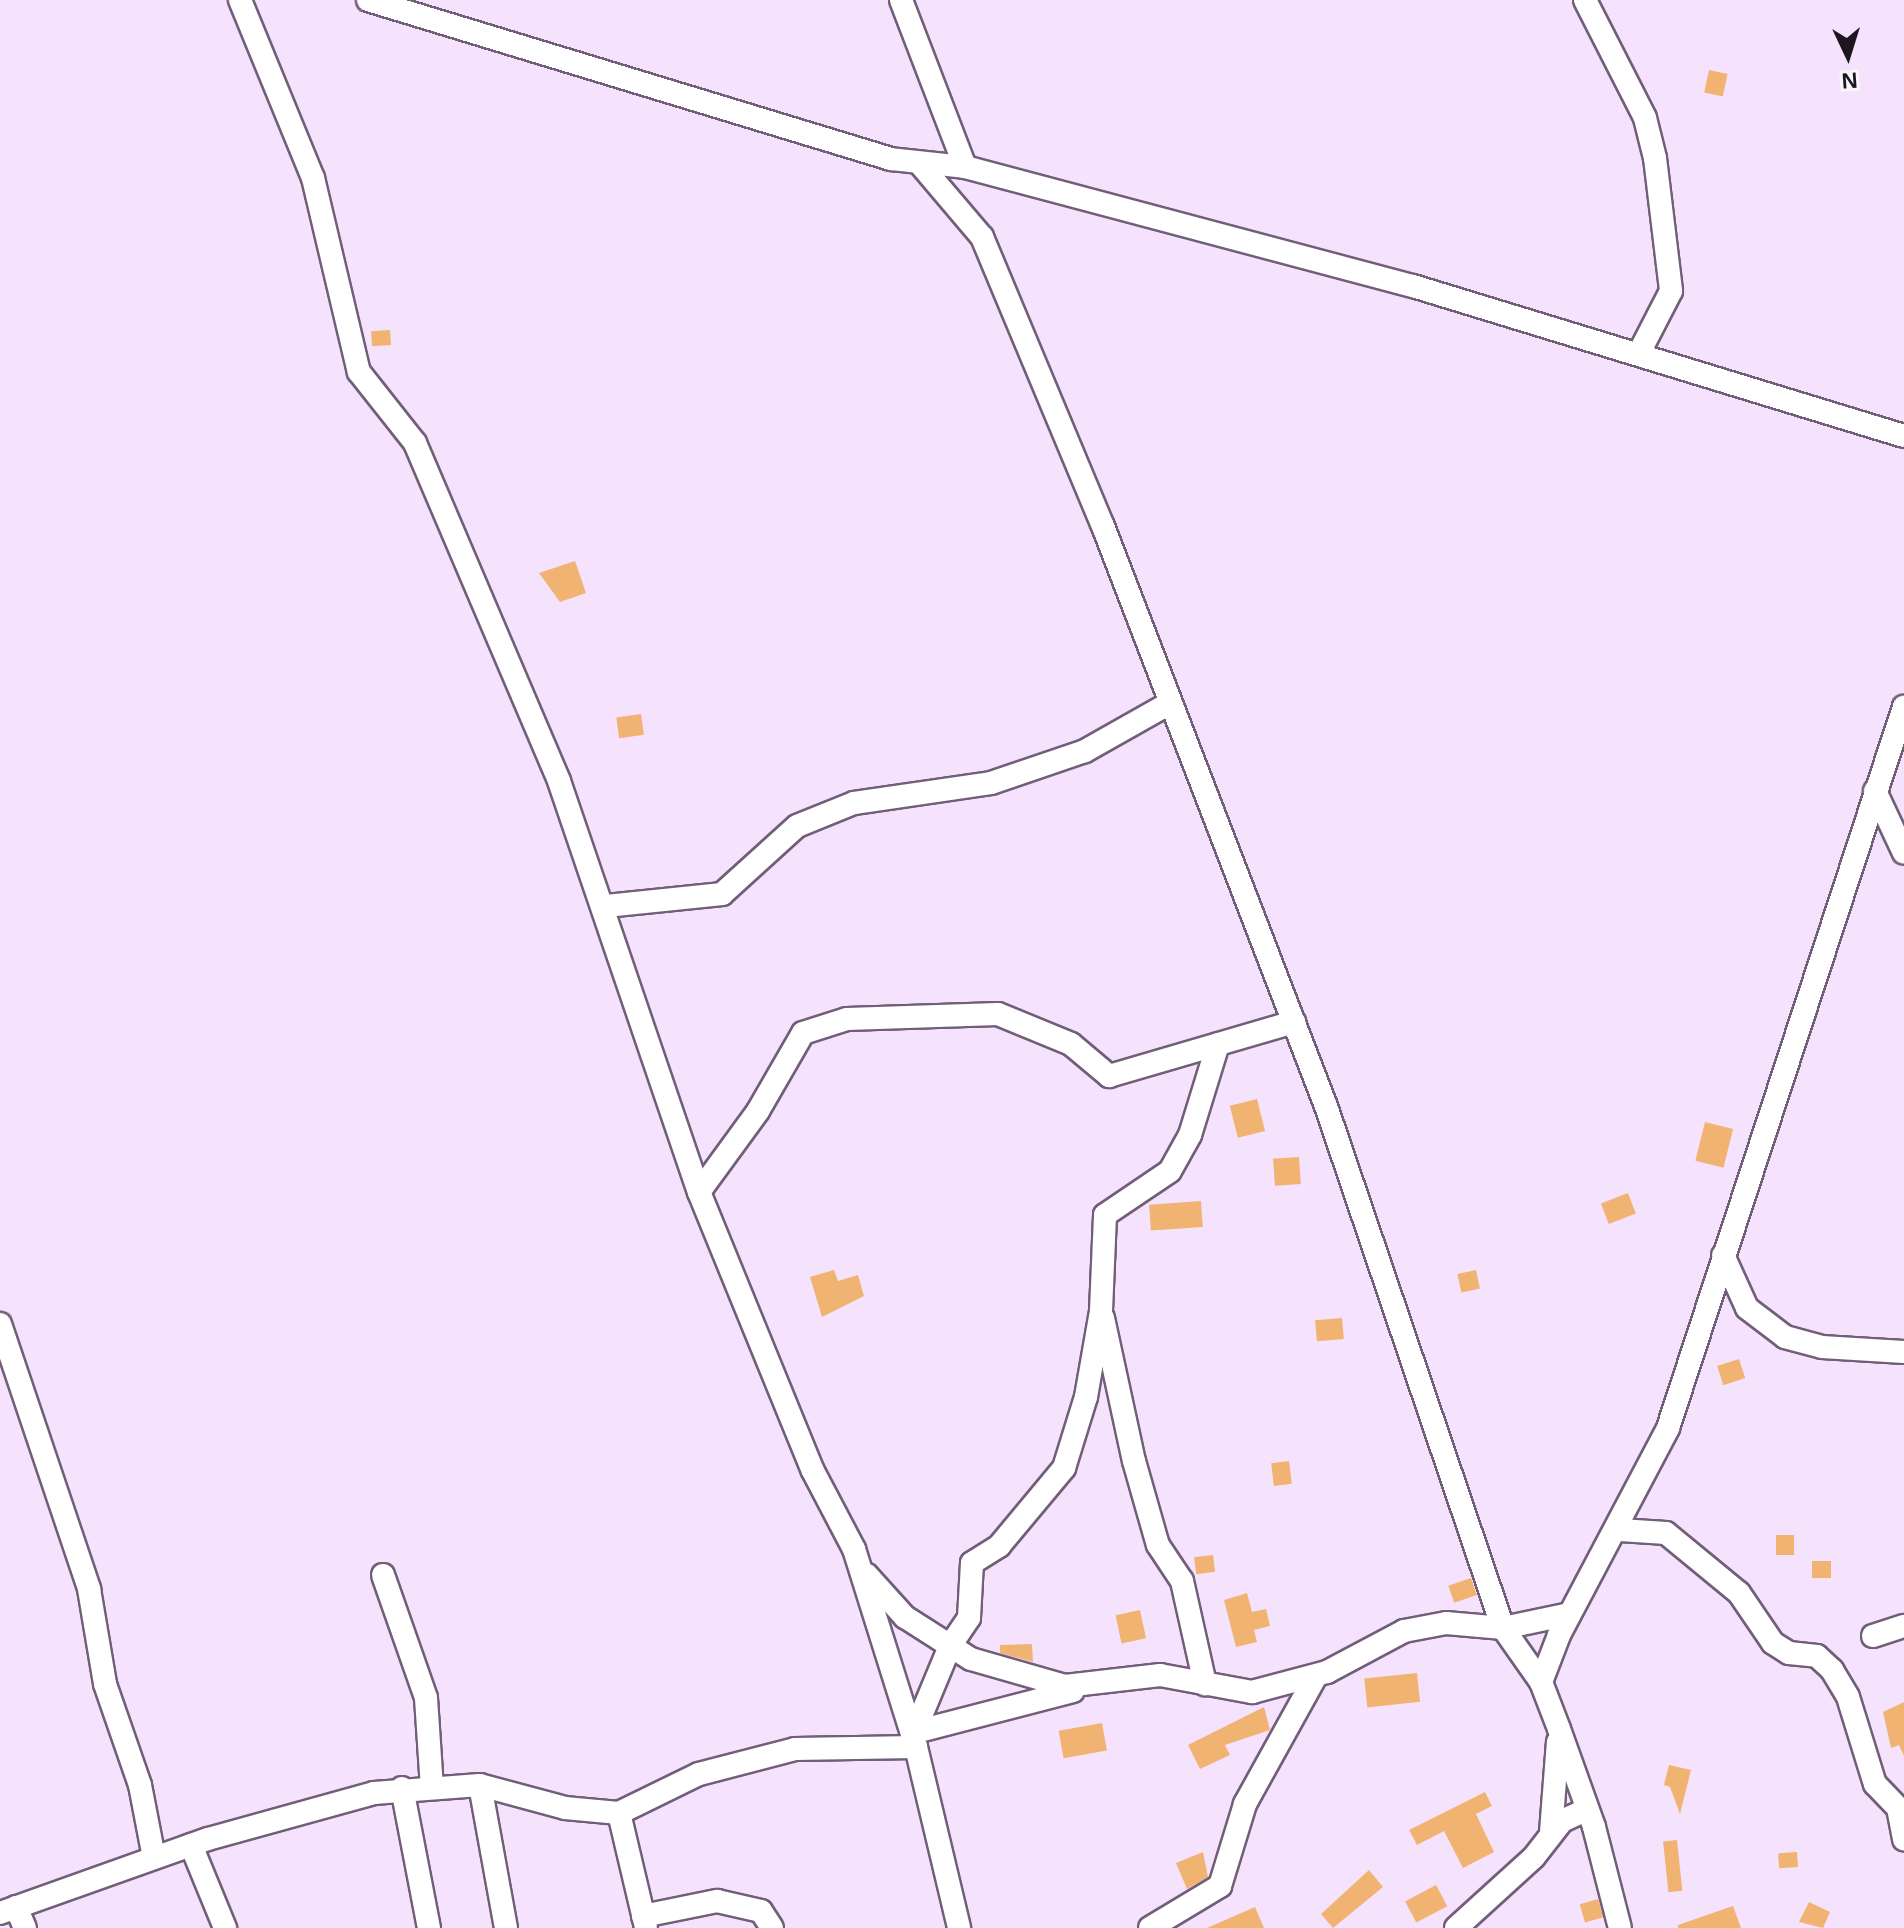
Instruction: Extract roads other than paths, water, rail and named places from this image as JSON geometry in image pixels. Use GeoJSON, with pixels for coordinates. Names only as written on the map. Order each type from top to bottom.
{"type":"FeatureCollection","features":[{"type":"Feature","properties":{"kind":"street"},"geometry":{"type":"LineString","coordinates":[[240,0],[313,178],[359,372],[415,443],[430,473],[606,906],[699,1192],[860,1569],[915,1738],[959,1928]]}},
{"type":"Feature","properties":{"kind":"street"},"geometry":{"type":"LineString","coordinates":[[368,0],[920,164],[965,167],[1639,353],[1904,436]]}},
{"type":"Feature","properties":{"kind":"street"},"geometry":{"type":"LineString","coordinates":[[901,0],[965,167]]}},
{"type":"Feature","properties":{"kind":"street"},"geometry":{"type":"LineString","coordinates":[[1585,0],[1645,118],[1655,158],[1671,291],[1639,353]]}},
{"type":"Feature","properties":{"kind":"street"},"geometry":{"type":"LineString","coordinates":[[920,164],[982,237],[1103,526],[1168,704],[1294,1022],[1503,1628],[1541,1682],[1559,1729],[1620,1928]]}},
{"type":"Feature","properties":{"kind":"street"},"geometry":{"type":"LineString","coordinates":[[606,906],[722,894],[797,826],[854,803],[991,783],[1085,751],[1168,704]]}},
{"type":"Feature","properties":{"kind":"street"},"geometry":{"type":"LineString","coordinates":[[1541,1682],[1570,1614],[1620,1530],[1668,1428],[1904,707]]}},
{"type":"Feature","properties":{"kind":"street"},"geometry":{"type":"LineString","coordinates":[[1875,791],[1904,853]]}},
{"type":"Feature","properties":{"kind":"street"},"geometry":{"type":"LineString","coordinates":[[699,1192],[758,1111],[803,1033],[847,1019],[998,1014],[1071,1044],[1109,1076],[1294,1022]]}},
{"type":"Feature","properties":{"kind":"street"},"geometry":{"type":"LineString","coordinates":[[915,1738],[950,1646],[969,1618],[972,1563],[999,1546],[1064,1468],[1086,1397],[1101,1311],[1105,1215],[1170,1171],[1190,1135],[1218,1044]]}},
{"type":"Feature","properties":{"kind":"street"},"geometry":{"type":"LineString","coordinates":[[1723,1255],[1747,1308],[1785,1337],[1822,1347],[1904,1352]]}},
{"type":"Feature","properties":{"kind":"street"},"geometry":{"type":"LineString","coordinates":[[1101,1311],[1134,1461],[1158,1545],[1182,1581],[1205,1684]]}},
{"type":"Feature","properties":{"kind":"street"},"geometry":{"type":"LineString","coordinates":[[0,1324],[89,1589],[105,1684],[140,1785],[154,1858]]}},
{"type":"Feature","properties":{"kind":"street"},"geometry":{"type":"LineString","coordinates":[[1620,1530],[1666,1533],[1739,1593],[1773,1643],[1789,1653],[1817,1656],[1832,1670],[1848,1697],[1875,1784],[1896,1803],[1904,1839]]}},
{"type":"Feature","properties":{"kind":"street"},"geometry":{"type":"LineString","coordinates":[[860,1569],[905,1617],[950,1646],[1033,1681],[1089,1687]]}},
{"type":"Feature","properties":{"kind":"street"},"geometry":{"type":"LineString","coordinates":[[383,1575],[426,1698],[432,1788]]}},
{"type":"Feature","properties":{"kind":"street"},"geometry":{"type":"LineString","coordinates":[[25,1928],[8,1910],[320,1803],[402,1788],[480,1785],[565,1808],[619,1813],[691,1777],[780,1752],[915,1738],[1089,1687],[1146,1674],[1252,1692],[1316,1676],[1404,1631],[1446,1623],[1503,1628],[1570,1614]]}},
{"type":"Feature","properties":{"kind":"street"},"geometry":{"type":"LineString","coordinates":[[1873,1636],[1904,1626]]}},
{"type":"Feature","properties":{"kind":"street"},"geometry":{"type":"LineString","coordinates":[[1150,1928],[1220,1886],[1245,1804],[1316,1676]]}},
{"type":"Feature","properties":{"kind":"street"},"geometry":{"type":"LineString","coordinates":[[1551,1832],[1559,1729]]}},
{"type":"Feature","properties":{"kind":"street"},"geometry":{"type":"LineString","coordinates":[[480,1785],[506,1928]]}},
{"type":"Feature","properties":{"kind":"street"},"geometry":{"type":"LineString","coordinates":[[402,1788],[429,1928]]}},
{"type":"Feature","properties":{"kind":"street"},"geometry":{"type":"LineString","coordinates":[[1456,1928],[1534,1857],[1551,1832],[1586,1810]]}},
{"type":"Feature","properties":{"kind":"street"},"geometry":{"type":"LineString","coordinates":[[619,1813],[644,1922],[717,1901],[761,1911],[772,1928]]}},
{"type":"Feature","properties":{"kind":"street"},"geometry":{"type":"LineString","coordinates":[[191,1845],[225,1928]]}}]}
